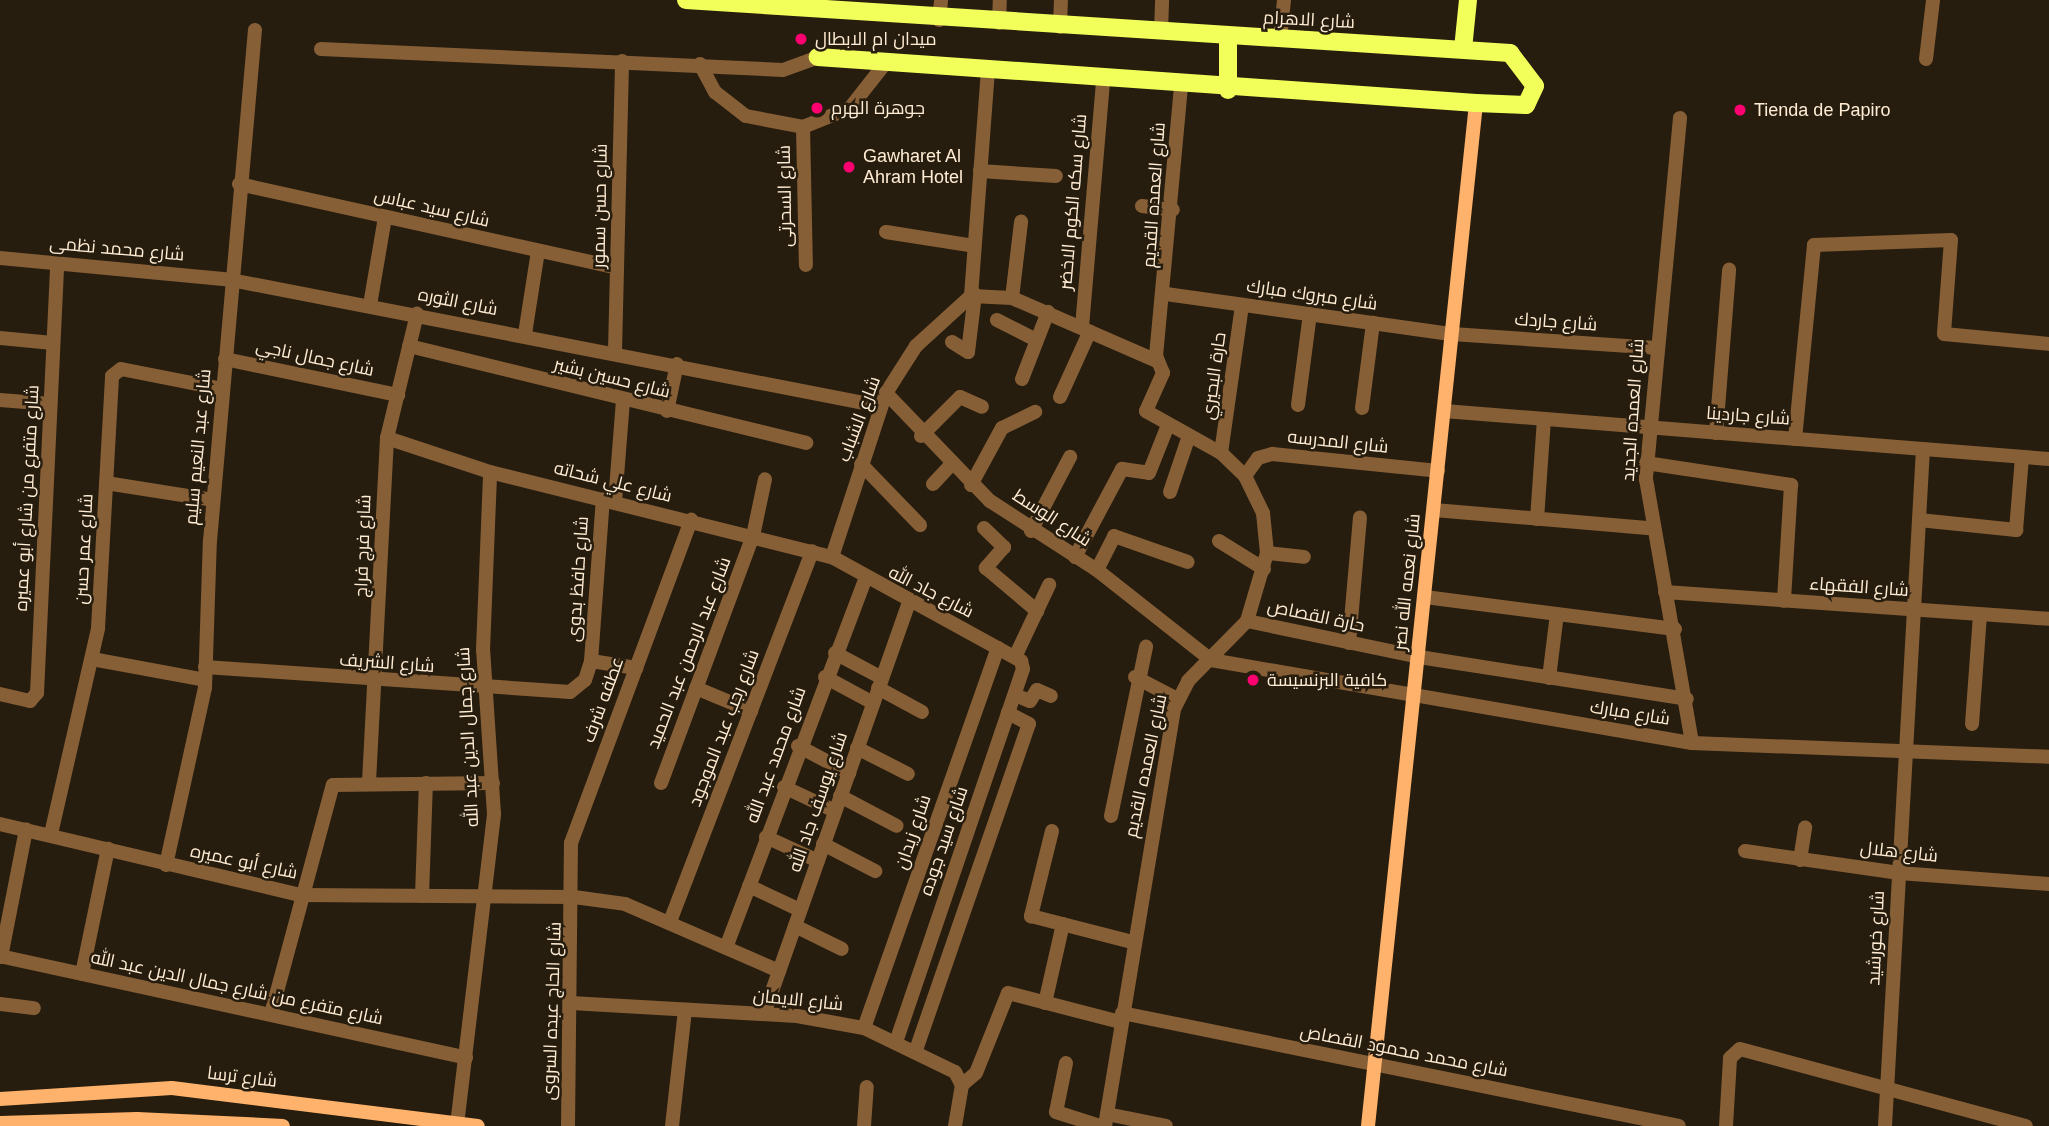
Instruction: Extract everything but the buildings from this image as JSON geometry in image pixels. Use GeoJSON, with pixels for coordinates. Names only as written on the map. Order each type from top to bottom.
{"type":"FeatureCollection","features":[{"type":"Feature","properties":{"kind":"main road","name":"شارع الاهرام"},"geometry":{"type":"LineString","coordinates":[[686,0],[939,20],[1510,53],[1534,78],[1526,105],[1476,103]]}},
{"type":"Feature","properties":{"kind":"main road"},"geometry":{"type":"LineString","coordinates":[[1463,49],[1468,0]]}},
{"type":"Feature","properties":{"kind":"main road"},"geometry":{"type":"LineString","coordinates":[[1228,36],[1228,90]]}},
{"type":"Feature","properties":{"kind":"main road"},"geometry":{"type":"LineString","coordinates":[[818,57],[1181,87],[1476,103]]}},
{"type":"Feature","properties":{"kind":"street"},"geometry":{"type":"LineString","coordinates":[[878,0],[887,16]]}},
{"type":"Feature","properties":{"kind":"street"},"geometry":{"type":"LineString","coordinates":[[939,20],[941,0]]}},
{"type":"Feature","properties":{"kind":"street"},"geometry":{"type":"LineString","coordinates":[[999,23],[1000,0]]}},
{"type":"Feature","properties":{"kind":"street"},"geometry":{"type":"LineString","coordinates":[[1060,27],[1061,0]]}},
{"type":"Feature","properties":{"kind":"street"},"geometry":{"type":"LineString","coordinates":[[1161,32],[1162,0]]}},
{"type":"Feature","properties":{"kind":"street"},"geometry":{"type":"LineString","coordinates":[[1280,40],[1284,0]]}},
{"type":"Feature","properties":{"kind":"street"},"geometry":{"type":"LineString","coordinates":[[1926,59],[1933,0]]}},
{"type":"Feature","properties":{"kind":"street","name":"شارع عبد النعيم سليم"},"geometry":{"type":"LineString","coordinates":[[166,865],[205,673],[213,500],[239,184],[255,30]]}},
{"type":"Feature","properties":{"kind":"street"},"geometry":{"type":"LineString","coordinates":[[321,49],[793,69],[818,57]]}},
{"type":"Feature","properties":{"kind":"street","name":"شارع حسن سمور"},"geometry":{"type":"LineString","coordinates":[[615,351],[622,61]]}},
{"type":"Feature","properties":{"kind":"street"},"geometry":{"type":"LineString","coordinates":[[699,64],[715,92],[746,116],[803,127],[850,108],[887,61]]}},
{"type":"Feature","properties":{"kind":"street"},"geometry":{"type":"LineString","coordinates":[[952,342],[968,352],[988,70]]}},
{"type":"Feature","properties":{"kind":"street","name":"شارع سكه الكوم الاخضر"},"geometry":{"type":"LineString","coordinates":[[1060,397],[1086,329],[1103,80]]}},
{"type":"Feature","properties":{"kind":"street","name":"شارع العمده القديم"},"geometry":{"type":"LineString","coordinates":[[1104,1122],[1132,942],[1177,699],[1247,621],[1265,569],[1267,553],[1263,513],[1245,476],[1221,453],[1146,411],[1163,373],[1157,361],[1167,294],[1181,87]]}},
{"type":"Feature","properties":{"kind":"street","name":"شارع نعمه الله نصر"},"geometry":{"type":"LineString","coordinates":[[1368,1126],[1476,103]]}},
{"type":"Feature","properties":{"kind":"street","name":"شارع العمده الجديد"},"geometry":{"type":"LineString","coordinates":[[1680,118],[1646,463],[1650,528],[1675,629],[1692,743]]}},
{"type":"Feature","properties":{"kind":"street","name":"شارع السحرتى"},"geometry":{"type":"LineString","coordinates":[[803,127],[806,265]]}},
{"type":"Feature","properties":{"kind":"street"},"geometry":{"type":"LineString","coordinates":[[980,171],[1056,176]]}},
{"type":"Feature","properties":{"kind":"street","name":"شارع سيد عباس"},"geometry":{"type":"LineString","coordinates":[[239,184],[617,268]]}},
{"type":"Feature","properties":{"kind":"street"},"geometry":{"type":"LineString","coordinates":[[1142,206],[1173,210]]}},
{"type":"Feature","properties":{"kind":"street"},"geometry":{"type":"LineString","coordinates":[[370,305],[385,217]]}},
{"type":"Feature","properties":{"kind":"street"},"geometry":{"type":"LineString","coordinates":[[1012,298],[1021,222]]}},
{"type":"Feature","properties":{"kind":"street"},"geometry":{"type":"LineString","coordinates":[[887,232],[974,246]]}},
{"type":"Feature","properties":{"kind":"street"},"geometry":{"type":"LineString","coordinates":[[1796,439],[1814,245],[1952,240],[1944,334],[2049,344]]}},
{"type":"Feature","properties":{"kind":"street"},"geometry":{"type":"LineString","coordinates":[[525,334],[538,251]]}},
{"type":"Feature","properties":{"kind":"street","name":"شارع محمد نظمى"},"geometry":{"type":"LineString","coordinates":[[0,258],[231,280]]}},
{"type":"Feature","properties":{"kind":"street","name":"شارع متفرع من شارع أبو عميره"},"geometry":{"type":"LineString","coordinates":[[0,694],[30,701],[37,693],[57,263]]}},
{"type":"Feature","properties":{"kind":"street"},"geometry":{"type":"LineString","coordinates":[[1716,433],[1729,270]]}},
{"type":"Feature","properties":{"kind":"street","name":"شارع الثوره"},"geometry":{"type":"LineString","coordinates":[[231,280],[883,400]]}},
{"type":"Feature","properties":{"kind":"street","name":"شارع مبروك مبارك"},"geometry":{"type":"LineString","coordinates":[[1167,294],[1452,334]]}},
{"type":"Feature","properties":{"kind":"street"},"geometry":{"type":"LineString","coordinates":[[973,295],[1012,298],[1157,361]]}},
{"type":"Feature","properties":{"kind":"street","name":"شارع الشباب"},"geometry":{"type":"LineString","coordinates":[[832,557],[883,400],[916,346],[973,295]]}},
{"type":"Feature","properties":{"kind":"street","name":"حارة البحيري"},"geometry":{"type":"LineString","coordinates":[[1221,453],[1242,305]]}},
{"type":"Feature","properties":{"kind":"street"},"geometry":{"type":"LineString","coordinates":[[1022,379],[1048,312]]}},
{"type":"Feature","properties":{"kind":"street","name":"شارع فرج فراج"},"geometry":{"type":"LineString","coordinates":[[369,782],[377,682],[387,438],[417,314]]}},
{"type":"Feature","properties":{"kind":"street"},"geometry":{"type":"LineString","coordinates":[[1298,405],[1310,314]]}},
{"type":"Feature","properties":{"kind":"street"},"geometry":{"type":"LineString","coordinates":[[997,320],[1036,340]]}},
{"type":"Feature","properties":{"kind":"street"},"geometry":{"type":"LineString","coordinates":[[1362,408],[1373,323]]}},
{"type":"Feature","properties":{"kind":"street","name":"شارع جاردك"},"geometry":{"type":"LineString","coordinates":[[1452,334],[1656,348]]}},
{"type":"Feature","properties":{"kind":"street"},"geometry":{"type":"LineString","coordinates":[[0,338],[53,343]]}},
{"type":"Feature","properties":{"kind":"street","name":"شارع حسين بشير"},"geometry":{"type":"LineString","coordinates":[[410,346],[623,401],[806,443]]}},
{"type":"Feature","properties":{"kind":"street","name":"شارع جمال ناجي"},"geometry":{"type":"LineString","coordinates":[[225,359],[398,395]]}},
{"type":"Feature","properties":{"kind":"street"},"geometry":{"type":"LineString","coordinates":[[667,411],[677,364]]}},
{"type":"Feature","properties":{"kind":"street","name":"شارع عمر حسن"},"geometry":{"type":"LineString","coordinates":[[51,834],[92,659],[116,370],[222,388]]}},
{"type":"Feature","properties":{"kind":"street"},"geometry":{"type":"LineString","coordinates":[[922,436],[960,397],[982,407]]}},
{"type":"Feature","properties":{"kind":"street"},"geometry":{"type":"LineString","coordinates":[[0,400],[50,404]]}},
{"type":"Feature","properties":{"kind":"street","name":"شارع الوسط"},"geometry":{"type":"LineString","coordinates":[[883,400],[971,485],[1031,531],[1097,570],[1211,660]]}},
{"type":"Feature","properties":{"kind":"street","name":"شارع حافظ بدوى"},"geometry":{"type":"LineString","coordinates":[[591,661],[623,401]]}},
{"type":"Feature","properties":{"kind":"street","name":"شارع جاردينا"},"geometry":{"type":"LineString","coordinates":[[1444,411],[2049,459]]}},
{"type":"Feature","properties":{"kind":"street"},"geometry":{"type":"LineString","coordinates":[[971,485],[1002,428],[1035,412]]}},
{"type":"Feature","properties":{"kind":"street"},"geometry":{"type":"LineString","coordinates":[[1537,519],[1544,419]]}},
{"type":"Feature","properties":{"kind":"street"},"geometry":{"type":"LineString","coordinates":[[1075,557],[1122,469],[1148,474],[1168,425]]}},
{"type":"Feature","properties":{"kind":"street"},"geometry":{"type":"LineString","coordinates":[[1170,492],[1189,436]]}},
{"type":"Feature","properties":{"kind":"street","name":"شارع علي شحاته"},"geometry":{"type":"LineString","coordinates":[[387,438],[490,472],[832,557]]}},
{"type":"Feature","properties":{"kind":"street","name":"شارع خورشيد"},"geometry":{"type":"LineString","coordinates":[[1885,1126],[1923,449]]}},
{"type":"Feature","properties":{"kind":"street","name":"شارع المدرسه"},"geometry":{"type":"LineString","coordinates":[[1245,476],[1258,458],[1272,454],[1438,471]]}},
{"type":"Feature","properties":{"kind":"street"},"geometry":{"type":"LineString","coordinates":[[1031,531],[1070,457]]}},
{"type":"Feature","properties":{"kind":"street"},"geometry":{"type":"LineString","coordinates":[[1919,520],[2016,531],[2022,457]]}},
{"type":"Feature","properties":{"kind":"street"},"geometry":{"type":"LineString","coordinates":[[1646,463],[1786,483],[1793,488],[1784,601]]}},
{"type":"Feature","properties":{"kind":"street"},"geometry":{"type":"LineString","coordinates":[[861,464],[920,525]]}},
{"type":"Feature","properties":{"kind":"street"},"geometry":{"type":"LineString","coordinates":[[933,484],[950,466]]}},
{"type":"Feature","properties":{"kind":"street","name":"شارع جمال الدين عبد الله"},"geometry":{"type":"LineString","coordinates":[[457,1125],[485,898],[492,783],[485,689],[490,472]]}},
{"type":"Feature","properties":{"kind":"street","name":"شارع عبد الرحمن عبد الحميد"},"geometry":{"type":"LineString","coordinates":[[661,783],[753,536],[765,479]]}},
{"type":"Feature","properties":{"kind":"street"},"geometry":{"type":"LineString","coordinates":[[106,483],[213,500]]}},
{"type":"Feature","properties":{"kind":"street"},"geometry":{"type":"LineString","coordinates":[[1434,510],[1650,528]]}},
{"type":"Feature","properties":{"kind":"street"},"geometry":{"type":"LineString","coordinates":[[1349,643],[1360,517]]}},
{"type":"Feature","properties":{"kind":"street","name":"عطفه شرف"},"geometry":{"type":"LineString","coordinates":[[574,897],[571,843],[691,520]]}},
{"type":"Feature","properties":{"kind":"street"},"geometry":{"type":"LineString","coordinates":[[984,528],[1004,547],[986,568],[1037,611]]}},
{"type":"Feature","properties":{"kind":"street"},"geometry":{"type":"LineString","coordinates":[[1097,570],[1114,536],[1188,562]]}},
{"type":"Feature","properties":{"kind":"street"},"geometry":{"type":"LineString","coordinates":[[1219,541],[1265,569]]}},
{"type":"Feature","properties":{"kind":"street","name":"شارع رجب عبد الموجود"},"geometry":{"type":"LineString","coordinates":[[671,919],[812,551]]}},
{"type":"Feature","properties":{"kind":"street"},"geometry":{"type":"LineString","coordinates":[[1267,553],[1304,557]]}},
{"type":"Feature","properties":{"kind":"street","name":"شارع جاد الله"},"geometry":{"type":"LineString","coordinates":[[832,557],[866,580],[1015,657]]}},
{"type":"Feature","properties":{"kind":"street","name":"شارع محمد عبد الله"},"geometry":{"type":"LineString","coordinates":[[727,945],[825,677],[866,580]]}},
{"type":"Feature","properties":{"kind":"street"},"geometry":{"type":"LineString","coordinates":[[1015,657],[1049,585]]}},
{"type":"Feature","properties":{"kind":"street","name":"شارع الفقهاء"},"geometry":{"type":"LineString","coordinates":[[1665,592],[2049,620]]}},
{"type":"Feature","properties":{"kind":"street"},"geometry":{"type":"LineString","coordinates":[[1425,597],[1675,629]]}},
{"type":"Feature","properties":{"kind":"street","name":"شارع يوسف جاد الله"},"geometry":{"type":"LineString","coordinates":[[764,1014],[909,602]]}},
{"type":"Feature","properties":{"kind":"street"},"geometry":{"type":"LineString","coordinates":[[1549,678],[1557,614]]}},
{"type":"Feature","properties":{"kind":"street"},"geometry":{"type":"LineString","coordinates":[[1972,724],[1980,615]]}},
{"type":"Feature","properties":{"kind":"street","name":"حارة القصاص"},"geometry":{"type":"LineString","coordinates":[[1247,621],[1419,657],[1687,699]]}},
{"type":"Feature","properties":{"kind":"street"},"geometry":{"type":"LineString","coordinates":[[1111,816],[1135,677],[1146,647]]}},
{"type":"Feature","properties":{"kind":"street","name":"شارع زيدان"},"geometry":{"type":"LineString","coordinates":[[864,1028],[998,648]]}},
{"type":"Feature","properties":{"kind":"street"},"geometry":{"type":"LineString","coordinates":[[835,653],[922,712]]}},
{"type":"Feature","properties":{"kind":"street","name":"شارع سيد جوده"},"geometry":{"type":"LineString","coordinates":[[897,1041],[1015,695],[1023,667],[1015,657]]}},
{"type":"Feature","properties":{"kind":"street"},"geometry":{"type":"LineString","coordinates":[[92,659],[205,673]]}},
{"type":"Feature","properties":{"kind":"street","name":"شارع مبارك"},"geometry":{"type":"LineString","coordinates":[[1211,660],[1692,743],[2049,757]]}},
{"type":"Feature","properties":{"kind":"street"},"geometry":{"type":"LineString","coordinates":[[591,661],[636,668]]}},
{"type":"Feature","properties":{"kind":"street","name":"شارع الشريف"},"geometry":{"type":"LineString","coordinates":[[205,673],[570,692],[585,680],[591,661]]}},
{"type":"Feature","properties":{"kind":"street"},"geometry":{"type":"LineString","coordinates":[[825,677],[873,703]]}},
{"type":"Feature","properties":{"kind":"street"},"geometry":{"type":"LineString","coordinates":[[1135,677],[1177,699]]}},
{"type":"Feature","properties":{"kind":"street"},"geometry":{"type":"LineString","coordinates":[[696,688],[751,711]]}},
{"type":"Feature","properties":{"kind":"street"},"geometry":{"type":"LineString","coordinates":[[1015,695],[1030,701],[1037,690],[1051,696]]}},
{"type":"Feature","properties":{"kind":"street"},"geometry":{"type":"LineString","coordinates":[[916,1050],[1029,724],[1008,713]]}},
{"type":"Feature","properties":{"kind":"street"},"geometry":{"type":"LineString","coordinates":[[799,746],[849,773]]}},
{"type":"Feature","properties":{"kind":"street"},"geometry":{"type":"LineString","coordinates":[[857,748],[908,774]]}},
{"type":"Feature","properties":{"kind":"street"},"geometry":{"type":"LineString","coordinates":[[271,1014],[328,790],[338,783],[492,783]]}},
{"type":"Feature","properties":{"kind":"street"},"geometry":{"type":"LineString","coordinates":[[422,896],[426,783]]}},
{"type":"Feature","properties":{"kind":"street"},"geometry":{"type":"LineString","coordinates":[[784,787],[835,811]]}},
{"type":"Feature","properties":{"kind":"street"},"geometry":{"type":"LineString","coordinates":[[840,796],[897,826]]}},
{"type":"Feature","properties":{"kind":"street","name":"شارع أبو عميره"},"geometry":{"type":"LineString","coordinates":[[0,824],[301,895],[574,897],[671,919],[779,971]]}},
{"type":"Feature","properties":{"kind":"street"},"geometry":{"type":"LineString","coordinates":[[1800,860],[1805,827]]}},
{"type":"Feature","properties":{"kind":"street"},"geometry":{"type":"LineString","coordinates":[[0,956],[7,889],[26,829]]}},
{"type":"Feature","properties":{"kind":"street"},"geometry":{"type":"LineString","coordinates":[[1052,831],[1030,914],[1132,942]]}},
{"type":"Feature","properties":{"kind":"street"},"geometry":{"type":"LineString","coordinates":[[766,837],[817,861]]}},
{"type":"Feature","properties":{"kind":"street"},"geometry":{"type":"LineString","coordinates":[[824,844],[874,871]]}},
{"type":"Feature","properties":{"kind":"street"},"geometry":{"type":"LineString","coordinates":[[82,974],[108,849]]}},
{"type":"Feature","properties":{"kind":"street","name":"شارع هلال"},"geometry":{"type":"LineString","coordinates":[[1745,851],[1899,873],[2049,884]]}},
{"type":"Feature","properties":{"kind":"street"},"geometry":{"type":"LineString","coordinates":[[749,886],[800,910]]}},
{"type":"Feature","properties":{"kind":"street","name":"شارع الحاج عبده السروى"},"geometry":{"type":"LineString","coordinates":[[568,1126],[574,897]]}},
{"type":"Feature","properties":{"kind":"street"},"geometry":{"type":"LineString","coordinates":[[1045,1003],[1063,924]]}},
{"type":"Feature","properties":{"kind":"street"},"geometry":{"type":"LineString","coordinates":[[794,926],[842,949]]}},
{"type":"Feature","properties":{"kind":"street","name":"شارع متفرع من شارع جمال الدين عبد الله"},"geometry":{"type":"LineString","coordinates":[[0,956],[466,1059]]}},
{"type":"Feature","properties":{"kind":"street","name":"شارع محمد محمود القصاص"},"geometry":{"type":"LineString","coordinates":[[962,1085],[976,1073],[1007,994],[1679,1126]]}},
{"type":"Feature","properties":{"kind":"street","name":"شارع الايمان"},"geometry":{"type":"LineString","coordinates":[[571,1003],[764,1014],[864,1028],[916,1050],[955,1072],[962,1085]]}},
{"type":"Feature","properties":{"kind":"street"},"geometry":{"type":"LineString","coordinates":[[0,1004],[34,1008]]}},
{"type":"Feature","properties":{"kind":"street"},"geometry":{"type":"LineString","coordinates":[[672,1126],[685,1010]]}},
{"type":"Feature","properties":{"kind":"street"},"geometry":{"type":"LineString","coordinates":[[1726,1126],[1730,1058],[1737,1050],[2025,1126]]}},
{"type":"Feature","properties":{"kind":"street"},"geometry":{"type":"LineString","coordinates":[[1066,1063],[1056,1112],[1104,1122],[1166,1126]]}},
{"type":"Feature","properties":{"kind":"street"},"geometry":{"type":"LineString","coordinates":[[955,1126],[962,1085]]}},
{"type":"Feature","properties":{"kind":"street"},"geometry":{"type":"LineString","coordinates":[[864,1126],[867,1087]]}},
{"type":"Feature","properties":{"kind":"street","name":"شارع ترسا"},"geometry":{"type":"LineString","coordinates":[[0,1099],[172,1088],[478,1126]]}},
{"type":"Feature","properties":{"kind":"street"},"geometry":{"type":"LineString","coordinates":[[0,1123],[137,1119],[283,1126]]}},
{"type":"Feature","properties":{"kind":"place","name":"ميدان ام الابطال"},"geometry":{"type":"Point","coordinates":[801,39]}},
{"type":"Feature","properties":{"kind":"place","name":"جوهرة الهرم"},"geometry":{"type":"Point","coordinates":[817,108]}},
{"type":"Feature","properties":{"kind":"place","name":"Tienda de Papiro"},"geometry":{"type":"Point","coordinates":[1740,110]}},
{"type":"Feature","properties":{"kind":"place","name":"Gawharet Al Ahram Hotel"},"geometry":{"type":"Point","coordinates":[849,167]}},
{"type":"Feature","properties":{"kind":"place","name":"كافية البرنسيسة"},"geometry":{"type":"Point","coordinates":[1253,680]}}]}
